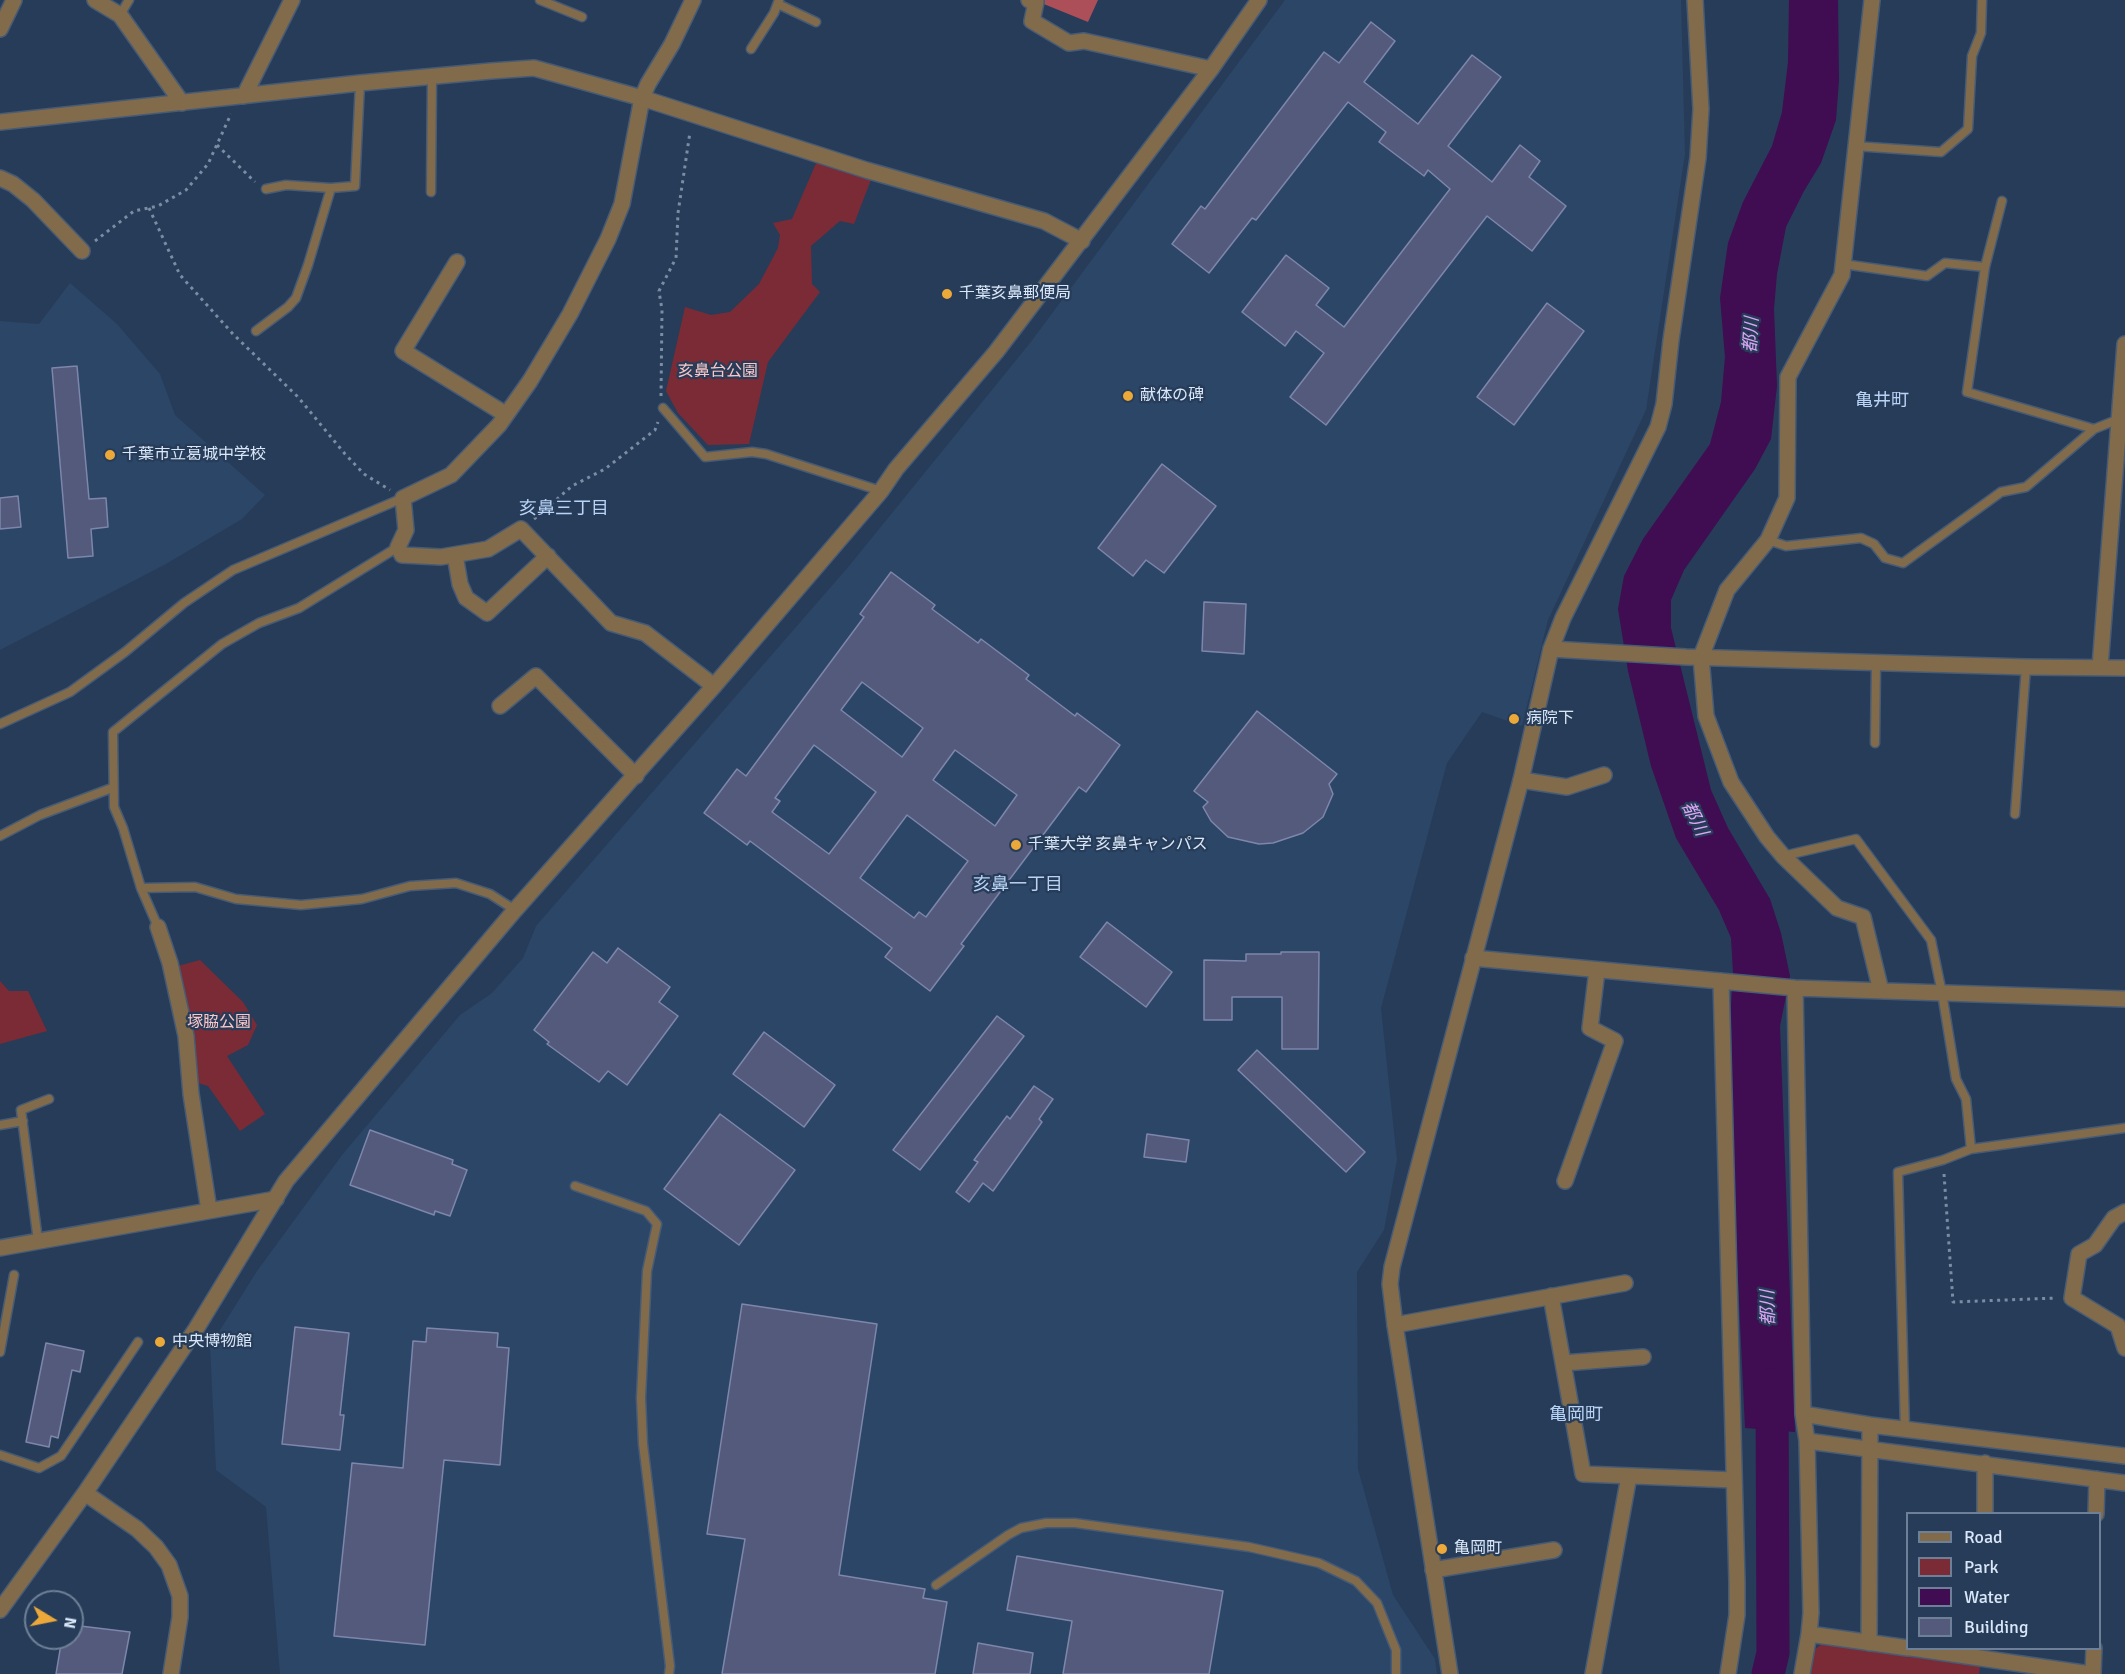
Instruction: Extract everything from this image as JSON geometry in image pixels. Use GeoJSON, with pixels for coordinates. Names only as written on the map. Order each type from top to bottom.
{"type":"FeatureCollection","features":[{"type":"Feature","properties":{"kind":"street"},"geometry":{"type":"LineString","coordinates":[[0,29],[14,0]]}},
{"type":"Feature","properties":{"kind":"street"},"geometry":{"type":"LineString","coordinates":[[95,0],[120,15],[182,103]]}},
{"type":"Feature","properties":{"kind":"street"},"geometry":{"type":"LineString","coordinates":[[242,96],[292,0]]}},
{"type":"Feature","properties":{"kind":"street"},"geometry":{"type":"LineString","coordinates":[[693,0],[642,99],[622,204],[608,239],[570,314],[530,381],[498,425],[451,475],[403,498],[406,530],[398,547],[402,555],[441,557],[488,549],[521,530],[611,623],[645,633],[714,686]]}},
{"type":"Feature","properties":{"kind":"street"},"geometry":{"type":"LineString","coordinates":[[1029,0],[1036,2],[1032,21],[1069,43],[1084,41],[1211,69]]}},
{"type":"Feature","properties":{"kind":"street"},"geometry":{"type":"LineString","coordinates":[[0,1610],[85,1493],[196,1329],[286,1181],[514,910],[714,686],[881,491],[896,470],[996,352],[1211,69],[1259,0]]}},
{"type":"Feature","properties":{"kind":"street"},"geometry":{"type":"LineString","coordinates":[[1450,1674],[1395,1325],[1390,1284],[1396,1243],[1521,780],[1551,649],[1563,618],[1658,427],[1664,404],[1671,340],[1698,158],[1701,110],[1695,0]]}},
{"type":"Feature","properties":{"kind":"street"},"geometry":{"type":"LineString","coordinates":[[1872,0],[1842,275],[1788,377],[1787,498],[1768,540],[1727,590],[1694,657],[1706,716],[1731,782],[1767,837],[1783,856],[1837,908],[1863,917],[1881,991]]}},
{"type":"Feature","properties":{"kind":"street"},"geometry":{"type":"LineString","coordinates":[[0,122],[432,76],[534,68],[642,99],[846,164],[1044,221],[1082,241]]}},
{"type":"Feature","properties":{"kind":"street"},"geometry":{"type":"LineString","coordinates":[[0,178],[13,184],[33,200],[82,250]]}},
{"type":"Feature","properties":{"kind":"street"},"geometry":{"type":"LineString","coordinates":[[457,262],[403,351],[505,414]]}},
{"type":"Feature","properties":{"kind":"street"},"geometry":{"type":"LineString","coordinates":[[2100,667],[2125,344]]}},
{"type":"Feature","properties":{"kind":"street"},"geometry":{"type":"LineString","coordinates":[[455,555],[460,584],[466,598],[487,613],[548,556]]}},
{"type":"Feature","properties":{"kind":"street"},"geometry":{"type":"LineString","coordinates":[[1551,649],[1694,657],[2125,668]]}},
{"type":"Feature","properties":{"kind":"street"},"geometry":{"type":"LineString","coordinates":[[500,705],[536,676],[636,776]]}},
{"type":"Feature","properties":{"kind":"street"},"geometry":{"type":"LineString","coordinates":[[1521,780],[1567,787],[1604,775]]}},
{"type":"Feature","properties":{"kind":"street"},"geometry":{"type":"LineString","coordinates":[[158,927],[170,963],[186,1036],[191,1094],[209,1210]]}},
{"type":"Feature","properties":{"kind":"street"},"geometry":{"type":"LineString","coordinates":[[1473,958],[1795,988],[2125,999]]}},
{"type":"Feature","properties":{"kind":"street"},"geometry":{"type":"LineString","coordinates":[[1565,1181],[1615,1041],[1590,1029],[1597,970]]}},
{"type":"Feature","properties":{"kind":"street"},"geometry":{"type":"LineString","coordinates":[[1721,981],[1737,1615],[1728,1674]]}},
{"type":"Feature","properties":{"kind":"street"},"geometry":{"type":"LineString","coordinates":[[1795,988],[1803,1414],[1807,1441],[1811,1613],[1802,1674]]}},
{"type":"Feature","properties":{"kind":"street"},"geometry":{"type":"LineString","coordinates":[[0,1248],[276,1199]]}},
{"type":"Feature","properties":{"kind":"street"},"geometry":{"type":"LineString","coordinates":[[2125,1212],[2114,1218],[2095,1245],[2079,1254],[2072,1298],[2118,1326],[2125,1348]]}},
{"type":"Feature","properties":{"kind":"street"},"geometry":{"type":"LineString","coordinates":[[1395,1325],[1625,1282]]}},
{"type":"Feature","properties":{"kind":"street"},"geometry":{"type":"LineString","coordinates":[[1551,1296],[1583,1474],[1734,1480]]}},
{"type":"Feature","properties":{"kind":"street"},"geometry":{"type":"LineString","coordinates":[[1563,1363],[1643,1357]]}},
{"type":"Feature","properties":{"kind":"street"},"geometry":{"type":"LineString","coordinates":[[1803,1414],[1870,1425],[2125,1456]]}},
{"type":"Feature","properties":{"kind":"street"},"geometry":{"type":"LineString","coordinates":[[1869,1643],[1870,1425]]}},
{"type":"Feature","properties":{"kind":"street"},"geometry":{"type":"LineString","coordinates":[[1807,1441],[2125,1483]]}},
{"type":"Feature","properties":{"kind":"street"},"geometry":{"type":"LineString","coordinates":[[1985,1463],[1985,1512]]}},
{"type":"Feature","properties":{"kind":"street"},"geometry":{"type":"LineString","coordinates":[[1593,1674],[1629,1476]]}},
{"type":"Feature","properties":{"kind":"street"},"geometry":{"type":"LineString","coordinates":[[2096,1512],[2097,1479]]}},
{"type":"Feature","properties":{"kind":"street"},"geometry":{"type":"LineString","coordinates":[[85,1493],[137,1529],[156,1547],[169,1565],[180,1596],[180,1617],[171,1674]]}},
{"type":"Feature","properties":{"kind":"street"},"geometry":{"type":"LineString","coordinates":[[1434,1570],[1554,1550]]}},
{"type":"Feature","properties":{"kind":"street"},"geometry":{"type":"LineString","coordinates":[[1809,1634],[1906,1648]]}},
{"type":"Feature","properties":{"kind":"street"},"geometry":{"type":"LineString","coordinates":[[1922,1650],[2092,1674],[2094,1650]]}},
{"type":"Feature","properties":{"kind":"lane"},"geometry":{"type":"LineString","coordinates":[[120,15],[129,0]]}},
{"type":"Feature","properties":{"kind":"lane"},"geometry":{"type":"LineString","coordinates":[[540,0],[582,17]]}},
{"type":"Feature","properties":{"kind":"lane"},"geometry":{"type":"LineString","coordinates":[[1855,146],[1941,152],[1968,129],[1972,56],[1981,33],[1982,0]]}},
{"type":"Feature","properties":{"kind":"lane"},"geometry":{"type":"LineString","coordinates":[[751,49],[779,2],[816,22]]}},
{"type":"Feature","properties":{"kind":"lane"},"geometry":{"type":"LineString","coordinates":[[431,192],[432,76]]}},
{"type":"Feature","properties":{"kind":"lane"},"geometry":{"type":"LineString","coordinates":[[266,189],[286,185],[331,188],[355,186],[360,84]]}},
{"type":"Feature","properties":{"kind":"lane"},"geometry":{"type":"LineString","coordinates":[[256,331],[288,307],[296,298],[331,188]]}},
{"type":"Feature","properties":{"kind":"lane"},"geometry":{"type":"LineString","coordinates":[[2002,201],[1985,267],[1967,392],[2094,429]]}},
{"type":"Feature","properties":{"kind":"lane"},"geometry":{"type":"LineString","coordinates":[[1843,264],[1928,276],[1945,263],[1985,267]]}},
{"type":"Feature","properties":{"kind":"lane"},"geometry":{"type":"LineString","coordinates":[[663,408],[705,457],[752,452],[766,454],[881,491]]}},
{"type":"Feature","properties":{"kind":"lane"},"geometry":{"type":"LineString","coordinates":[[1768,540],[1785,546],[1861,538],[1874,544],[1885,558],[1903,562],[2001,492],[2026,487],[2094,429],[2119,419]]}},
{"type":"Feature","properties":{"kind":"lane"},"geometry":{"type":"LineString","coordinates":[[0,724],[70,692],[125,652],[184,603],[233,570],[403,498]]}},
{"type":"Feature","properties":{"kind":"lane"},"geometry":{"type":"LineString","coordinates":[[158,927],[141,888],[123,828],[114,807],[113,732],[222,644],[259,623],[299,608],[398,547]]}},
{"type":"Feature","properties":{"kind":"lane"},"geometry":{"type":"LineString","coordinates":[[1875,743],[1876,663]]}},
{"type":"Feature","properties":{"kind":"lane"},"geometry":{"type":"LineString","coordinates":[[2015,814],[2026,667]]}},
{"type":"Feature","properties":{"kind":"lane"},"geometry":{"type":"LineString","coordinates":[[0,836],[40,815],[112,788]]}},
{"type":"Feature","properties":{"kind":"lane"},"geometry":{"type":"LineString","coordinates":[[1783,856],[1856,839],[1931,940],[1956,1079],[1966,1099],[1971,1149]]}},
{"type":"Feature","properties":{"kind":"lane"},"geometry":{"type":"LineString","coordinates":[[141,888],[195,887],[236,899],[301,905],[362,899],[410,886],[456,883],[490,894],[514,910]]}},
{"type":"Feature","properties":{"kind":"lane"},"geometry":{"type":"LineString","coordinates":[[38,1241],[21,1110],[49,1099]]}},
{"type":"Feature","properties":{"kind":"lane"},"geometry":{"type":"LineString","coordinates":[[0,1125],[23,1121]]}},
{"type":"Feature","properties":{"kind":"lane"},"geometry":{"type":"LineString","coordinates":[[1905,1429],[1898,1172],[1943,1160],[1971,1149],[2125,1128]]}},
{"type":"Feature","properties":{"kind":"lane"},"geometry":{"type":"LineString","coordinates":[[575,1186],[646,1211],[657,1224],[647,1271],[641,1398],[643,1444],[670,1666],[669,1674]]}},
{"type":"Feature","properties":{"kind":"lane"},"geometry":{"type":"LineString","coordinates":[[0,1352],[14,1275]]}},
{"type":"Feature","properties":{"kind":"lane"},"geometry":{"type":"LineString","coordinates":[[0,1455],[39,1468],[61,1456],[138,1342]]}},
{"type":"Feature","properties":{"kind":"lane"},"geometry":{"type":"LineString","coordinates":[[936,1585],[1021,1528],[1046,1523],[1075,1523],[1249,1546],[1319,1563],[1356,1581],[1377,1604],[1396,1650],[1396,1674]]}},
{"type":"Feature","properties":{"kind":"path"},"geometry":{"type":"LineString","coordinates":[[82,250],[134,212],[158,206],[186,190],[208,164],[242,96]]}},
{"type":"Feature","properties":{"kind":"path"},"geometry":{"type":"LineString","coordinates":[[521,530],[572,486],[605,469],[655,430],[663,408],[660,393],[662,320],[659,291],[676,258],[678,213],[693,115]]}},
{"type":"Feature","properties":{"kind":"path"},"geometry":{"type":"LineString","coordinates":[[217,145],[259,186],[266,189]]}},
{"type":"Feature","properties":{"kind":"path"},"geometry":{"type":"LineString","coordinates":[[149,208],[180,276],[232,334],[298,397],[364,474],[403,498]]}},
{"type":"Feature","properties":{"kind":"path"},"geometry":{"type":"LineString","coordinates":[[1943,1160],[1953,1302],[2072,1298]]}},
{"type":"Feature","properties":{"kind":"shaded area"},"geometry":{"type":"Polygon","coordinates":[[[1034,0],[1098,0],[1088,22],[1034,0]]]}},
{"type":"Feature","properties":{"kind":"shaded area","name":"千葉大学 亥鼻キャンパス"},"geometry":{"type":"Polygon","coordinates":[[[1285,0],[1681,0],[1685,154],[1646,410],[1548,620],[1522,726],[1482,712],[1447,763],[1381,1008],[1397,1160],[1384,1230],[1357,1272],[1358,1469],[1393,1595],[1435,1659],[1437,1674],[280,1674],[266,1507],[216,1470],[210,1346],[257,1271],[342,1155],[460,1015],[492,993],[523,958],[536,926],[849,566],[1030,343],[1285,0]]]}},
{"type":"Feature","properties":{"kind":"shaded area","name":"千葉市立葛城中学校"},"geometry":{"type":"Polygon","coordinates":[[[70,283],[117,324],[160,374],[175,415],[265,495],[242,519],[166,564],[0,650],[0,321],[39,324],[70,283]]]}},
{"type":"Feature","properties":{"kind":"green space","name":"亥鼻台公園"},"geometry":{"type":"Polygon","coordinates":[[[817,161],[872,177],[854,224],[840,221],[811,246],[812,284],[820,292],[768,362],[749,444],[708,445],[678,413],[666,391],[685,307],[711,315],[730,312],[759,284],[778,248],[780,235],[773,223],[792,219],[817,161]]]}},
{"type":"Feature","properties":{"kind":"green space","name":"塚脇公園"},"geometry":{"type":"Polygon","coordinates":[[[200,960],[243,1002],[257,1025],[248,1045],[227,1056],[265,1114],[240,1131],[208,1086],[194,1082],[174,967],[200,960]]]}},
{"type":"Feature","properties":{"kind":"green space"},"geometry":{"type":"Polygon","coordinates":[[[0,981],[9,991],[28,991],[47,1031],[0,1044],[0,981]]]}},
{"type":"Feature","properties":{"kind":"green space"},"geometry":{"type":"Polygon","coordinates":[[[1822,1644],[1980,1666],[1979,1674],[1810,1674],[1814,1650],[1822,1644]]]}},
{"type":"Feature","properties":{"kind":"water"},"geometry":{"type":"Polygon","coordinates":[[[1789,0],[1838,0],[1839,80],[1836,120],[1821,163],[1786,227],[1777,274],[1774,309],[1777,386],[1771,439],[1755,469],[1684,570],[1671,600],[1671,628],[1711,790],[1728,828],[1770,899],[1781,933],[1790,976],[1780,1026],[1795,1432],[1745,1428],[1733,1172],[1731,938],[1719,910],[1676,838],[1651,766],[1628,671],[1618,609],[1624,576],[1643,539],[1710,444],[1721,402],[1725,357],[1720,298],[1728,243],[1743,202],[1772,146],[1782,112],[1788,62],[1789,0]]]}},
{"type":"Feature","properties":{"kind":"building"},"geometry":{"type":"Polygon","coordinates":[[[1371,22],[1395,41],[1364,82],[1418,124],[1472,55],[1501,77],[1448,146],[1492,182],[1520,145],[1540,161],[1529,177],[1566,206],[1532,251],[1487,216],[1326,425],[1290,397],[1324,353],[1296,331],[1285,346],[1242,312],[1286,255],[1329,288],[1316,305],[1344,327],[1450,189],[1428,170],[1424,176],[1379,142],[1386,132],[1348,102],[1256,220],[1252,218],[1209,273],[1172,244],[1201,206],[1205,209],[1324,52],[1339,63],[1371,22]]]}},
{"type":"Feature","properties":{"kind":"building"},"geometry":{"type":"Polygon","coordinates":[[[1547,303],[1584,331],[1514,425],[1477,397],[1547,303]]]}},
{"type":"Feature","properties":{"kind":"building"},"geometry":{"type":"Polygon","coordinates":[[[77,366],[89,499],[106,498],[108,527],[91,529],[93,556],[68,558],[52,368],[77,366]]]}},
{"type":"Feature","properties":{"kind":"building"},"geometry":{"type":"Polygon","coordinates":[[[1162,464],[1216,506],[1164,573],[1146,560],[1133,576],[1098,548],[1162,464]]]}},
{"type":"Feature","properties":{"kind":"building"},"geometry":{"type":"Polygon","coordinates":[[[18,496],[21,527],[0,529],[0,498],[18,496]]]}},
{"type":"Feature","properties":{"kind":"building"},"geometry":{"type":"Polygon","coordinates":[[[891,572],[935,605],[932,609],[978,643],[981,639],[1029,675],[1026,679],[1075,716],[1077,713],[1120,745],[1086,792],[1079,787],[961,944],[964,946],[930,991],[885,957],[892,948],[750,841],[747,845],[704,813],[737,769],[746,776],[864,617],[860,614],[891,572]],[[862,682],[841,710],[902,757],[923,728],[862,682]],[[814,745],[775,798],[780,801],[772,812],[829,854],[876,792],[814,745]],[[955,750],[933,780],[995,826],[1017,795],[955,750]],[[907,815],[860,878],[914,918],[919,912],[926,917],[968,861],[907,815]]]}},
{"type":"Feature","properties":{"kind":"building"},"geometry":{"type":"Polygon","coordinates":[[[1204,602],[1246,604],[1244,654],[1202,651],[1204,602]]]}},
{"type":"Feature","properties":{"kind":"building"},"geometry":{"type":"Polygon","coordinates":[[[1257,711],[1337,774],[1329,784],[1333,794],[1323,817],[1303,833],[1273,843],[1259,844],[1228,837],[1211,821],[1203,807],[1208,802],[1194,791],[1257,711]]]}},
{"type":"Feature","properties":{"kind":"building"},"geometry":{"type":"Polygon","coordinates":[[[1107,922],[1172,972],[1146,1007],[1080,957],[1107,922]]]}},
{"type":"Feature","properties":{"kind":"building"},"geometry":{"type":"Polygon","coordinates":[[[618,948],[670,987],[659,1002],[678,1016],[627,1085],[608,1071],[599,1082],[547,1044],[549,1042],[534,1030],[593,952],[607,963],[618,948]]]}},
{"type":"Feature","properties":{"kind":"building"},"geometry":{"type":"Polygon","coordinates":[[[1281,952],[1319,952],[1318,1049],[1282,1049],[1282,997],[1232,997],[1232,1020],[1204,1020],[1204,960],[1246,961],[1246,954],[1281,954],[1281,952]]]}},
{"type":"Feature","properties":{"kind":"building"},"geometry":{"type":"Polygon","coordinates":[[[997,1016],[1024,1036],[920,1170],[893,1150],[997,1016]]]}},
{"type":"Feature","properties":{"kind":"building"},"geometry":{"type":"Polygon","coordinates":[[[764,1032],[835,1085],[804,1127],[733,1074],[764,1032]]]}},
{"type":"Feature","properties":{"kind":"building"},"geometry":{"type":"Polygon","coordinates":[[[1257,1050],[1365,1152],[1346,1172],[1238,1070],[1257,1050]]]}},
{"type":"Feature","properties":{"kind":"building"},"geometry":{"type":"Polygon","coordinates":[[[1034,1086],[1053,1099],[1039,1119],[1042,1122],[993,1191],[983,1183],[969,1202],[956,1192],[978,1162],[974,1160],[1007,1116],[1010,1119],[1034,1086]]]}},
{"type":"Feature","properties":{"kind":"building"},"geometry":{"type":"Polygon","coordinates":[[[720,1114],[795,1170],[739,1245],[664,1189],[720,1114]]]}},
{"type":"Feature","properties":{"kind":"building"},"geometry":{"type":"Polygon","coordinates":[[[370,1130],[453,1160],[452,1164],[467,1170],[450,1216],[435,1211],[434,1215],[350,1185],[370,1130]]]}},
{"type":"Feature","properties":{"kind":"building"},"geometry":{"type":"Polygon","coordinates":[[[1147,1134],[1189,1140],[1186,1162],[1144,1157],[1147,1134]]]}},
{"type":"Feature","properties":{"kind":"building"},"geometry":{"type":"Polygon","coordinates":[[[742,1304],[877,1324],[839,1575],[925,1589],[923,1598],[947,1602],[935,1674],[722,1674],[745,1539],[707,1534],[742,1304]]]}},
{"type":"Feature","properties":{"kind":"building"},"geometry":{"type":"Polygon","coordinates":[[[295,1327],[349,1333],[340,1415],[344,1415],[340,1450],[282,1444],[295,1327]]]}},
{"type":"Feature","properties":{"kind":"building"},"geometry":{"type":"Polygon","coordinates":[[[427,1328],[498,1333],[497,1347],[509,1348],[500,1465],[444,1460],[425,1645],[334,1636],[352,1463],[403,1468],[413,1341],[426,1342],[427,1328]]]}},
{"type":"Feature","properties":{"kind":"building"},"geometry":{"type":"Polygon","coordinates":[[[46,1343],[84,1351],[80,1372],[72,1370],[58,1438],[51,1436],[49,1447],[26,1442],[46,1343]]]}},
{"type":"Feature","properties":{"kind":"building"},"geometry":{"type":"Polygon","coordinates":[[[1017,1556],[1223,1591],[1209,1674],[1063,1674],[1072,1621],[1007,1610],[1017,1556]]]}},
{"type":"Feature","properties":{"kind":"building"},"geometry":{"type":"Polygon","coordinates":[[[84,1626],[130,1632],[122,1674],[56,1674],[60,1650],[84,1650],[84,1626]]]}},
{"type":"Feature","properties":{"kind":"building"},"geometry":{"type":"Polygon","coordinates":[[[978,1643],[1033,1653],[1030,1674],[973,1674],[978,1643]]]}},
{"type":"Feature","properties":{"kind":"waterway","name":"都川"},"geometry":{"type":"LineString","coordinates":[[1768,1674],[1773,1653],[1772,1385]]}},
{"type":"Feature","properties":{"kind":"place","name":"千葉亥鼻郵便局"},"geometry":{"type":"Point","coordinates":[947,294]}},
{"type":"Feature","properties":{"kind":"place","name":"献体の碑"},"geometry":{"type":"Point","coordinates":[1128,396]}},
{"type":"Feature","properties":{"kind":"place","name":"千葉市立葛城中学校"},"geometry":{"type":"Point","coordinates":[110,455]}},
{"type":"Feature","properties":{"kind":"place","name":"病院下"},"geometry":{"type":"Point","coordinates":[1514,719]}},
{"type":"Feature","properties":{"kind":"place","name":"千葉大学 亥鼻キャンパス"},"geometry":{"type":"Point","coordinates":[1016,845]}},
{"type":"Feature","properties":{"kind":"place","name":"中央博物館"},"geometry":{"type":"Point","coordinates":[160,1342]}},
{"type":"Feature","properties":{"kind":"place","name":"亀岡町"},"geometry":{"type":"Point","coordinates":[1442,1549]}},
{"type":"Feature","properties":{"kind":"district","name":"亀井町"},"geometry":{"type":"Point","coordinates":[1882,401]}},
{"type":"Feature","properties":{"kind":"district","name":"亥鼻三丁目"},"geometry":{"type":"Point","coordinates":[564,509]}},
{"type":"Feature","properties":{"kind":"district","name":"亥鼻一丁目"},"geometry":{"type":"Point","coordinates":[1018,885]}},
{"type":"Feature","properties":{"kind":"district","name":"亀岡町"},"geometry":{"type":"Point","coordinates":[1576,1415]}}]}
